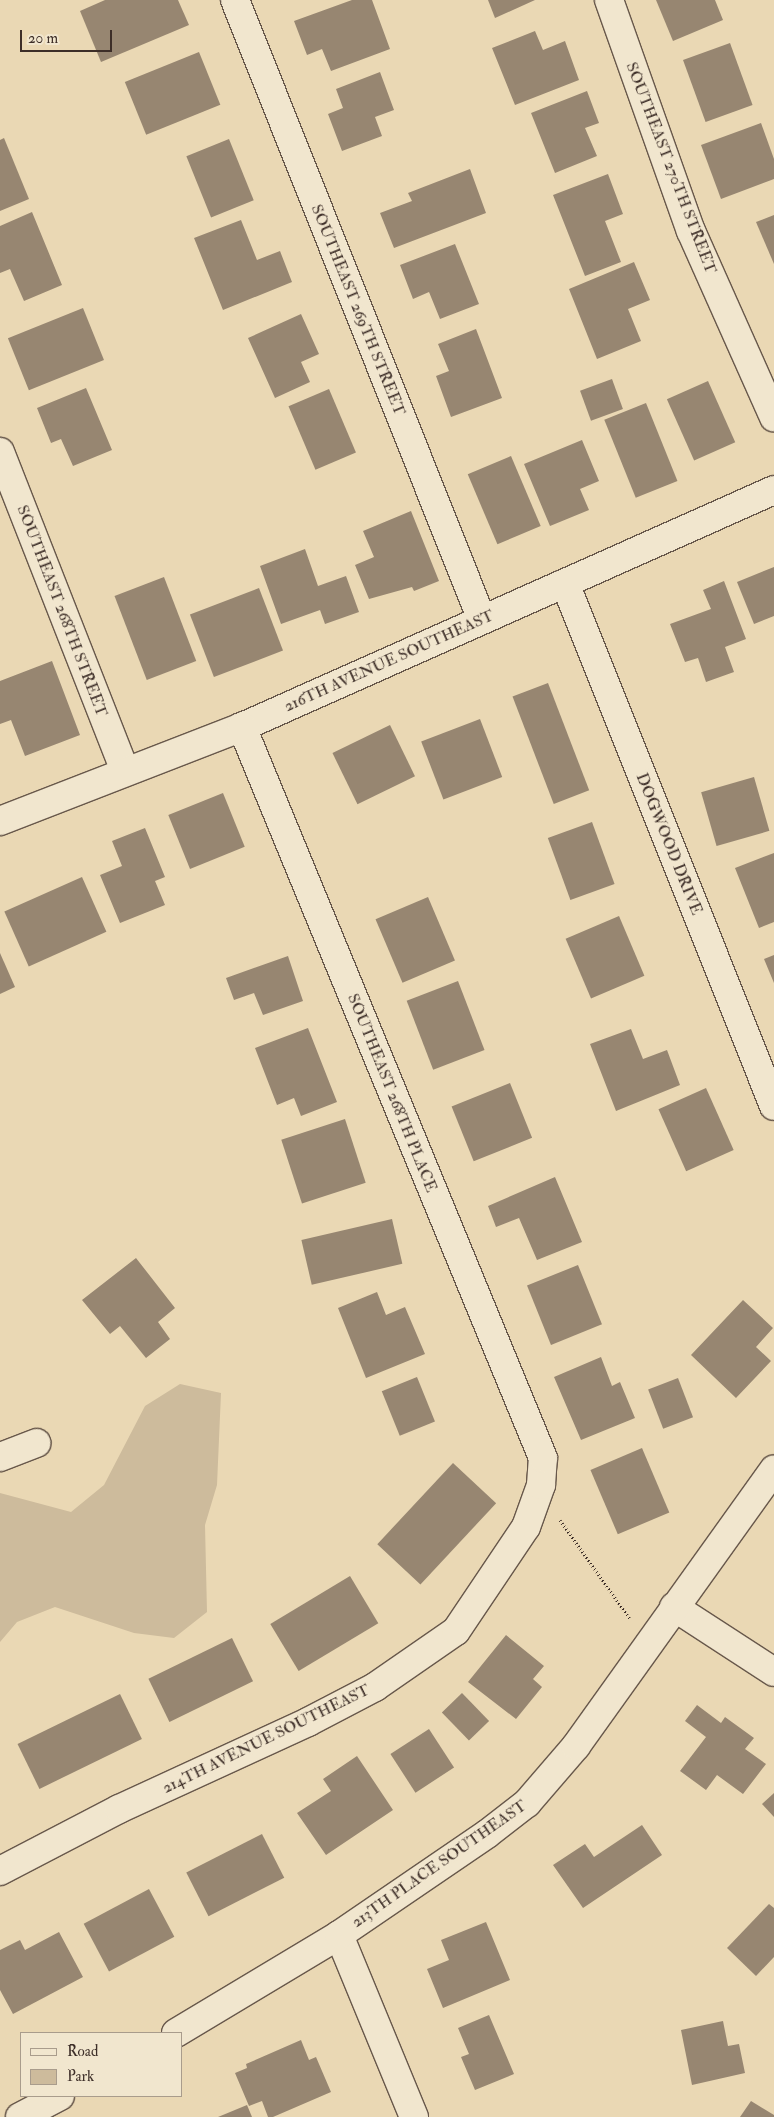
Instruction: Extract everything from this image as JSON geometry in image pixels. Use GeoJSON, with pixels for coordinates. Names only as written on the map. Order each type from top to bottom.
{"type":"FeatureCollection","features":[{"type":"Feature","properties":{"kind":"street","name":"SOUTHEAST 269TH STREET"},"geometry":{"type":"LineString","coordinates":[[235,0],[482,620]]}},
{"type":"Feature","properties":{"kind":"street","name":"SOUTHEAST 270TH STREET"},"geometry":{"type":"LineString","coordinates":[[609,0],[691,230],[774,417]]}},
{"type":"Feature","properties":{"kind":"street","name":"SOUTHEAST 268TH STREET"},"geometry":{"type":"LineString","coordinates":[[0,452],[125,771]]}},
{"type":"Feature","properties":{"kind":"street","name":"216TH AVENUE SOUTHEAST"},"geometry":{"type":"LineString","coordinates":[[0,821],[242,727],[774,490]]}},
{"type":"Feature","properties":{"kind":"street","name":"DOGWOOD DRIVE"},"geometry":{"type":"LineString","coordinates":[[565,583],[774,1106]]}},
{"type":"Feature","properties":{"kind":"street","name":"SOUTHEAST 268TH PLACE"},"geometry":{"type":"LineString","coordinates":[[242,727],[543,1458]]}},
{"type":"Feature","properties":{"kind":"street"},"geometry":{"type":"LineString","coordinates":[[0,1457],[36,1443]]}},
{"type":"Feature","properties":{"kind":"street","name":"214TH AVENUE SOUTHEAST"},"geometry":{"type":"LineString","coordinates":[[0,1871],[119,1809],[316,1718],[375,1687],[456,1632],[526,1528],[539,1489],[543,1458]]}},
{"type":"Feature","properties":{"kind":"street","name":"213TH PLACE SOUTHEAST"},"geometry":{"type":"LineString","coordinates":[[178,2032],[339,1935],[487,1834],[527,1803],[576,1746],[774,1469]]}},
{"type":"Feature","properties":{"kind":"street"},"geometry":{"type":"LineString","coordinates":[[674,1607],[774,1672]]}},
{"type":"Feature","properties":{"kind":"street"},"geometry":{"type":"LineString","coordinates":[[339,1935],[414,2117]]}},
{"type":"Feature","properties":{"kind":"street"},"geometry":{"type":"LineString","coordinates":[[20,2117],[58,2097]]}},
{"type":"Feature","properties":{"kind":"path"},"geometry":{"type":"LineString","coordinates":[[539,1489],[648,1644]]}},
{"type":"Feature","properties":{"kind":"green space"},"geometry":{"type":"Polygon","coordinates":[[[180,1384],[221,1393],[217,1485],[205,1525],[207,1612],[174,1638],[134,1633],[55,1607],[17,1622],[0,1642],[0,1493],[71,1512],[104,1485],[145,1406],[180,1384]]]}},
{"type":"Feature","properties":{"kind":"building"},"geometry":{"type":"Polygon","coordinates":[[[105,0],[178,0],[189,25],[101,62],[80,11],[105,0]]]}},
{"type":"Feature","properties":{"kind":"building"},"geometry":{"type":"Polygon","coordinates":[[[352,0],[372,0],[390,49],[331,71],[322,49],[307,55],[294,21],[352,0]]]}},
{"type":"Feature","properties":{"kind":"building"},"geometry":{"type":"Polygon","coordinates":[[[488,0],[535,0],[495,18],[488,0]]]}},
{"type":"Feature","properties":{"kind":"building"},"geometry":{"type":"Polygon","coordinates":[[[656,0],[715,0],[723,20],[673,41],[656,0]]]}},
{"type":"Feature","properties":{"kind":"building"},"geometry":{"type":"Polygon","coordinates":[[[535,31],[543,50],[565,41],[579,80],[515,105],[492,48],[535,31]]]}},
{"type":"Feature","properties":{"kind":"building"},"geometry":{"type":"Polygon","coordinates":[[[730,43],[753,105],[706,122],[683,60],[730,43]]]}},
{"type":"Feature","properties":{"kind":"building"},"geometry":{"type":"Polygon","coordinates":[[[199,52],[220,105],[146,135],[125,82],[199,52]]]}},
{"type":"Feature","properties":{"kind":"building"},"geometry":{"type":"Polygon","coordinates":[[[380,72],[394,110],[375,117],[382,136],[342,151],[328,114],[343,108],[336,89],[380,72]]]}},
{"type":"Feature","properties":{"kind":"building"},"geometry":{"type":"Polygon","coordinates":[[[587,91],[599,123],[585,128],[597,156],[555,173],[531,113],[587,91]]]}},
{"type":"Feature","properties":{"kind":"building"},"geometry":{"type":"Polygon","coordinates":[[[761,123],[774,159],[774,179],[721,199],[701,145],[761,123]]]}},
{"type":"Feature","properties":{"kind":"building"},"geometry":{"type":"Polygon","coordinates":[[[4,138],[29,199],[0,211],[0,140],[4,138]]]}},
{"type":"Feature","properties":{"kind":"building"},"geometry":{"type":"Polygon","coordinates":[[[229,139],[254,200],[211,217],[186,156],[229,139]]]}},
{"type":"Feature","properties":{"kind":"building"},"geometry":{"type":"Polygon","coordinates":[[[470,169],[486,213],[394,248],[380,213],[412,201],[408,193],[470,169]]]}},
{"type":"Feature","properties":{"kind":"building"},"geometry":{"type":"Polygon","coordinates":[[[608,174],[623,214],[605,221],[621,262],[585,276],[553,195],[608,174]]]}},
{"type":"Feature","properties":{"kind":"building"},"geometry":{"type":"Polygon","coordinates":[[[32,212],[62,285],[24,301],[10,269],[0,273],[0,226],[32,212]]]}},
{"type":"Feature","properties":{"kind":"building"},"geometry":{"type":"Polygon","coordinates":[[[774,215],[774,264],[756,222],[774,215]]]}},
{"type":"Feature","properties":{"kind":"building"},"geometry":{"type":"Polygon","coordinates":[[[241,220],[257,260],[280,251],[292,282],[223,310],[194,238],[241,220]]]}},
{"type":"Feature","properties":{"kind":"building"},"geometry":{"type":"Polygon","coordinates":[[[455,244],[479,304],[440,319],[429,292],[413,299],[400,265],[455,244]]]}},
{"type":"Feature","properties":{"kind":"building"},"geometry":{"type":"Polygon","coordinates":[[[634,262],[650,300],[628,309],[641,341],[597,359],[569,289],[634,262]]]}},
{"type":"Feature","properties":{"kind":"building"},"geometry":{"type":"Polygon","coordinates":[[[83,308],[104,360],[29,390],[8,338],[83,308]]]}},
{"type":"Feature","properties":{"kind":"building"},"geometry":{"type":"Polygon","coordinates":[[[301,314],[319,354],[301,362],[310,382],[275,398],[248,338],[301,314]]]}},
{"type":"Feature","properties":{"kind":"building"},"geometry":{"type":"Polygon","coordinates":[[[476,329],[502,398],[451,417],[436,376],[449,371],[438,344],[476,329]]]}},
{"type":"Feature","properties":{"kind":"building"},"geometry":{"type":"Polygon","coordinates":[[[612,379],[623,409],[591,421],[580,391],[612,379]]]}},
{"type":"Feature","properties":{"kind":"building"},"geometry":{"type":"Polygon","coordinates":[[[708,381],[735,442],[694,461],[667,399],[708,381]]]}},
{"type":"Feature","properties":{"kind":"building"},"geometry":{"type":"Polygon","coordinates":[[[86,388],[112,450],[73,466],[61,439],[51,443],[37,408],[86,388]]]}},
{"type":"Feature","properties":{"kind":"building"},"geometry":{"type":"Polygon","coordinates":[[[329,389],[356,453],[315,470],[288,406],[329,389]]]}},
{"type":"Feature","properties":{"kind":"building"},"geometry":{"type":"Polygon","coordinates":[[[646,403],[677,481],[636,498],[604,420],[646,403]]]}},
{"type":"Feature","properties":{"kind":"building"},"geometry":{"type":"Polygon","coordinates":[[[582,440],[599,481],[580,489],[589,510],[550,526],[524,464],[582,440]]]}},
{"type":"Feature","properties":{"kind":"building"},"geometry":{"type":"Polygon","coordinates":[[[511,456],[541,526],[497,544],[468,474],[511,456]]]}},
{"type":"Feature","properties":{"kind":"building"},"geometry":{"type":"Polygon","coordinates":[[[411,511],[439,581],[414,591],[412,587],[369,599],[355,565],[374,557],[363,531],[411,511]]]}},
{"type":"Feature","properties":{"kind":"building"},"geometry":{"type":"Polygon","coordinates":[[[305,549],[318,586],[346,576],[359,612],[325,624],[320,610],[281,624],[260,566],[305,549]]]}},
{"type":"Feature","properties":{"kind":"building"},"geometry":{"type":"Polygon","coordinates":[[[774,567],[774,616],[754,624],[737,582],[774,567]]]}},
{"type":"Feature","properties":{"kind":"building"},"geometry":{"type":"Polygon","coordinates":[[[164,577],[196,661],[147,680],[115,596],[164,577]]]}},
{"type":"Feature","properties":{"kind":"building"},"geometry":{"type":"Polygon","coordinates":[[[724,581],[746,639],[725,647],[734,672],[706,682],[698,658],[685,662],[670,624],[711,609],[703,590],[724,581]]]}},
{"type":"Feature","properties":{"kind":"building"},"geometry":{"type":"Polygon","coordinates":[[[259,588],[283,651],[214,677],[190,615],[259,588]]]}},
{"type":"Feature","properties":{"kind":"building"},"geometry":{"type":"Polygon","coordinates":[[[52,661],[80,735],[25,756],[11,720],[0,724],[0,681],[52,661]]]}},
{"type":"Feature","properties":{"kind":"building"},"geometry":{"type":"Polygon","coordinates":[[[548,683],[589,790],[554,804],[513,697],[548,683]]]}},
{"type":"Feature","properties":{"kind":"building"},"geometry":{"type":"Polygon","coordinates":[[[480,719],[502,777],[443,799],[421,742],[480,719]]]}},
{"type":"Feature","properties":{"kind":"building"},"geometry":{"type":"Polygon","coordinates":[[[390,725],[415,776],[357,804],[332,753],[390,725]]]}},
{"type":"Feature","properties":{"kind":"building"},"geometry":{"type":"Polygon","coordinates":[[[754,777],[769,831],[717,846],[701,792],[754,777]]]}},
{"type":"Feature","properties":{"kind":"building"},"geometry":{"type":"Polygon","coordinates":[[[223,793],[245,847],[190,869],[168,815],[223,793]]]}},
{"type":"Feature","properties":{"kind":"building"},"geometry":{"type":"Polygon","coordinates":[[[592,822],[615,884],[570,900],[548,838],[592,822]]]}},
{"type":"Feature","properties":{"kind":"building"},"geometry":{"type":"Polygon","coordinates":[[[145,828],[165,877],[155,881],[165,905],[120,923],[100,875],[122,866],[112,841],[145,828]]]}},
{"type":"Feature","properties":{"kind":"building"},"geometry":{"type":"Polygon","coordinates":[[[774,853],[774,922],[759,928],[735,868],[774,853]]]}},
{"type":"Feature","properties":{"kind":"building"},"geometry":{"type":"Polygon","coordinates":[[[82,877],[106,932],[29,966],[4,912],[82,877]]]}},
{"type":"Feature","properties":{"kind":"building"},"geometry":{"type":"Polygon","coordinates":[[[428,897],[455,961],[402,983],[376,919],[428,897]]]}},
{"type":"Feature","properties":{"kind":"building"},"geometry":{"type":"Polygon","coordinates":[[[619,916],[644,976],[591,998],[566,939],[619,916]]]}},
{"type":"Feature","properties":{"kind":"building"},"geometry":{"type":"Polygon","coordinates":[[[0,953],[15,987],[0,994],[0,953]]]}},
{"type":"Feature","properties":{"kind":"building"},"geometry":{"type":"Polygon","coordinates":[[[774,955],[774,983],[764,959],[774,955]]]}},
{"type":"Feature","properties":{"kind":"building"},"geometry":{"type":"Polygon","coordinates":[[[288,956],[303,1001],[263,1015],[254,993],[234,1000],[226,978],[288,956]]]}},
{"type":"Feature","properties":{"kind":"building"},"geometry":{"type":"Polygon","coordinates":[[[458,981],[485,1050],[433,1070],[407,1001],[458,981]]]}},
{"type":"Feature","properties":{"kind":"building"},"geometry":{"type":"Polygon","coordinates":[[[308,1028],[337,1102],[301,1116],[294,1098],[277,1105],[255,1048],[308,1028]]]}},
{"type":"Feature","properties":{"kind":"building"},"geometry":{"type":"Polygon","coordinates":[[[631,1029],[643,1059],[667,1050],[680,1085],[616,1111],[590,1044],[631,1029]]]}},
{"type":"Feature","properties":{"kind":"building"},"geometry":{"type":"Polygon","coordinates":[[[510,1083],[532,1138],[474,1161],[452,1107],[510,1083]]]}},
{"type":"Feature","properties":{"kind":"building"},"geometry":{"type":"Polygon","coordinates":[[[706,1088],[734,1150],[686,1171],[658,1109],[706,1088]]]}},
{"type":"Feature","properties":{"kind":"building"},"geometry":{"type":"Polygon","coordinates":[[[345,1119],[366,1183],[302,1203],[281,1140],[345,1119]]]}},
{"type":"Feature","properties":{"kind":"building"},"geometry":{"type":"Polygon","coordinates":[[[555,1177],[582,1242],[537,1260],[519,1218],[496,1227],[488,1206],[555,1177]]]}},
{"type":"Feature","properties":{"kind":"building"},"geometry":{"type":"Polygon","coordinates":[[[392,1219],[402,1264],[312,1285],[301,1240],[392,1219]]]}},
{"type":"Feature","properties":{"kind":"building"},"geometry":{"type":"Polygon","coordinates":[[[136,1258],[175,1308],[158,1322],[170,1339],[146,1358],[120,1326],[110,1334],[82,1300],[136,1258]]]}},
{"type":"Feature","properties":{"kind":"building"},"geometry":{"type":"Polygon","coordinates":[[[578,1265],[602,1324],[551,1345],[527,1286],[578,1265]]]}},
{"type":"Feature","properties":{"kind":"building"},"geometry":{"type":"Polygon","coordinates":[[[377,1292],[386,1315],[405,1307],[425,1354],[366,1378],[338,1308],[377,1292]]]}},
{"type":"Feature","properties":{"kind":"building"},"geometry":{"type":"Polygon","coordinates":[[[743,1300],[773,1328],[756,1347],[771,1361],[736,1398],[691,1355],[743,1300]]]}},
{"type":"Feature","properties":{"kind":"building"},"geometry":{"type":"Polygon","coordinates":[[[601,1357],[612,1386],[620,1382],[635,1418],[581,1440],[554,1377],[601,1357]]]}},
{"type":"Feature","properties":{"kind":"building"},"geometry":{"type":"Polygon","coordinates":[[[417,1377],[435,1422],[400,1436],[382,1391],[417,1377]]]}},
{"type":"Feature","properties":{"kind":"building"},"geometry":{"type":"Polygon","coordinates":[[[678,1378],[693,1417],[663,1429],[648,1389],[678,1378]]]}},
{"type":"Feature","properties":{"kind":"building"},"geometry":{"type":"Polygon","coordinates":[[[642,1448],[669,1512],[618,1534],[590,1470],[642,1448]]]}},
{"type":"Feature","properties":{"kind":"building"},"geometry":{"type":"Polygon","coordinates":[[[453,1463],[496,1503],[420,1584],[377,1544],[453,1463]]]}},
{"type":"Feature","properties":{"kind":"building"},"geometry":{"type":"Polygon","coordinates":[[[350,1576],[378,1623],[299,1671],[270,1624],[350,1576]]]}},
{"type":"Feature","properties":{"kind":"building"},"geometry":{"type":"Polygon","coordinates":[[[506,1635],[544,1666],[533,1679],[542,1687],[516,1719],[468,1682],[506,1635]]]}},
{"type":"Feature","properties":{"kind":"building"},"geometry":{"type":"Polygon","coordinates":[[[232,1638],[253,1681],[169,1722],[148,1679],[232,1638]]]}},
{"type":"Feature","properties":{"kind":"building"},"geometry":{"type":"Polygon","coordinates":[[[462,1693],[489,1721],[469,1741],[442,1712],[462,1693]]]}},
{"type":"Feature","properties":{"kind":"building"},"geometry":{"type":"Polygon","coordinates":[[[120,1694],[142,1739],[39,1789],[18,1744],[120,1694]]]}},
{"type":"Feature","properties":{"kind":"building"},"geometry":{"type":"Polygon","coordinates":[[[697,1705],[721,1723],[725,1717],[754,1738],[745,1749],[766,1764],[743,1794],[717,1775],[706,1790],[680,1771],[706,1737],[685,1721],[697,1705]]]}},
{"type":"Feature","properties":{"kind":"building"},"geometry":{"type":"Polygon","coordinates":[[[429,1729],[454,1768],[415,1793],[390,1754],[429,1729]]]}},
{"type":"Feature","properties":{"kind":"building"},"geometry":{"type":"Polygon","coordinates":[[[357,1756],[393,1810],[326,1855],[297,1813],[331,1791],[323,1779],[357,1756]]]}},
{"type":"Feature","properties":{"kind":"building"},"geometry":{"type":"Polygon","coordinates":[[[774,1793],[774,1817],[762,1804],[774,1793]]]}},
{"type":"Feature","properties":{"kind":"building"},"geometry":{"type":"Polygon","coordinates":[[[642,1825],[662,1855],[583,1908],[553,1865],[585,1844],[594,1857],[642,1825]]]}},
{"type":"Feature","properties":{"kind":"building"},"geometry":{"type":"Polygon","coordinates":[[[262,1834],[284,1878],[209,1916],[186,1873],[262,1834]]]}},
{"type":"Feature","properties":{"kind":"building"},"geometry":{"type":"Polygon","coordinates":[[[149,1889],[174,1937],[109,1971],[84,1924],[149,1889]]]}},
{"type":"Feature","properties":{"kind":"building"},"geometry":{"type":"Polygon","coordinates":[[[769,1904],[774,1908],[774,1957],[756,1976],[727,1948],[769,1904]]]}},
{"type":"Feature","properties":{"kind":"building"},"geometry":{"type":"Polygon","coordinates":[[[486,1922],[510,1980],[443,2008],[427,1969],[449,1960],[441,1940],[486,1922]]]}},
{"type":"Feature","properties":{"kind":"building"},"geometry":{"type":"Polygon","coordinates":[[[59,1932],[83,1977],[13,2014],[0,1990],[0,1950],[20,1940],[25,1950],[59,1932]]]}},
{"type":"Feature","properties":{"kind":"building"},"geometry":{"type":"Polygon","coordinates":[[[489,2015],[514,2074],[475,2090],[461,2057],[469,2054],[458,2028],[489,2015]]]}},
{"type":"Feature","properties":{"kind":"building"},"geometry":{"type":"Polygon","coordinates":[[[723,2021],[728,2046],[739,2044],[745,2073],[692,2085],[681,2030],[723,2021]]]}},
{"type":"Feature","properties":{"kind":"building"},"geometry":{"type":"Polygon","coordinates":[[[301,2040],[309,2060],[316,2057],[331,2092],[273,2117],[268,2117],[262,2101],[249,2106],[235,2073],[247,2068],[246,2064],[301,2040]]]}},
{"type":"Feature","properties":{"kind":"building"},"geometry":{"type":"Polygon","coordinates":[[[751,2101],[774,2115],[774,2117],[740,2117],[751,2101]]]}},
{"type":"Feature","properties":{"kind":"building"},"geometry":{"type":"Polygon","coordinates":[[[247,2105],[252,2117],[218,2117],[247,2105]]]}}]}
